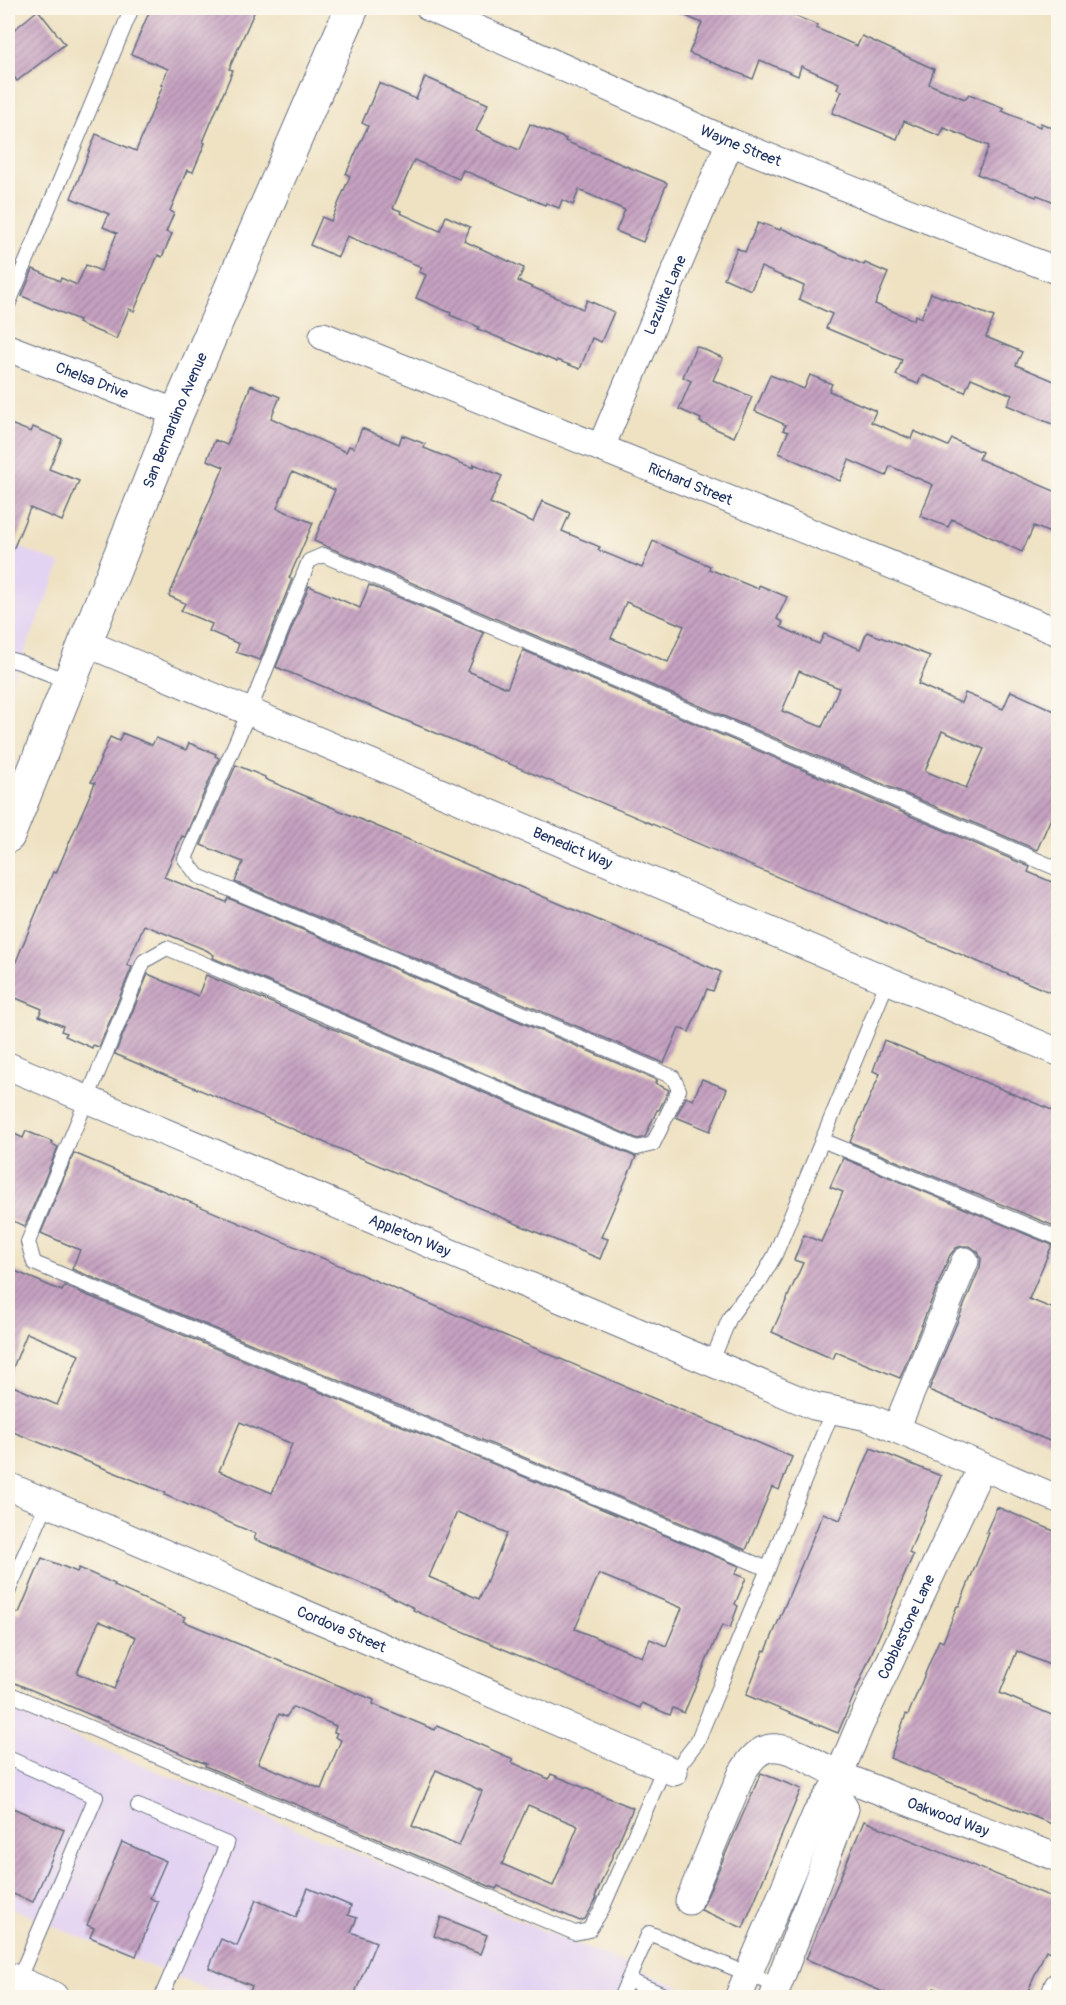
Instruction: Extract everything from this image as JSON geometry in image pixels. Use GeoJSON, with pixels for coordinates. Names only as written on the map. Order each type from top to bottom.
{"type":"FeatureCollection","features":[{"type":"Feature","properties":{"kind":"main road","name":"San Bernardino Avenue"},"geometry":{"type":"LineString","coordinates":[[8,836],[177,413],[352,8]]}},
{"type":"Feature","properties":{"kind":"main road"},"geometry":{"type":"LineString","coordinates":[[12,1981],[52,1998]]}},
{"type":"Feature","properties":{"kind":"street","name":"Wayne Street"},"geometry":{"type":"LineString","coordinates":[[430,8],[730,142],[1059,271]]}},
{"type":"Feature","properties":{"kind":"street","name":"Lazulite Lane"},"geometry":{"type":"LineString","coordinates":[[600,447],[730,142]]}},
{"type":"Feature","properties":{"kind":"street","name":"Richard Street"},"geometry":{"type":"LineString","coordinates":[[323,336],[1059,632]]}},
{"type":"Feature","properties":{"kind":"street","name":"Chelsa Drive"},"geometry":{"type":"LineString","coordinates":[[8,348],[177,413]]}},
{"type":"Feature","properties":{"kind":"street","name":"Benedict Way"},"geometry":{"type":"LineString","coordinates":[[86,643],[1059,1052]]}},
{"type":"Feature","properties":{"kind":"street","name":"Appleton Way"},"geometry":{"type":"LineString","coordinates":[[8,1066],[711,1363],[824,1408],[868,1417],[1059,1499]]}},
{"type":"Feature","properties":{"kind":"street"},"geometry":{"type":"LineString","coordinates":[[896,1429],[965,1260]]}},
{"type":"Feature","properties":{"kind":"street","name":"Cobblestone Lane"},"geometry":{"type":"LineString","coordinates":[[743,1986],[816,1814],[836,1781],[982,1466]]}},
{"type":"Feature","properties":{"kind":"street","name":"Cordova Street"},"geometry":{"type":"LineString","coordinates":[[8,1486],[669,1770]]}},
{"type":"Feature","properties":{"kind":"street","name":"Oakwood Way"},"geometry":{"type":"LineString","coordinates":[[689,1901],[742,1773],[750,1760],[767,1748],[788,1750],[836,1781],[1059,1858]]}},
{"type":"Feature","properties":{"kind":"street"},"geometry":{"type":"LineString","coordinates":[[775,1992],[845,1809],[836,1781]]}},
{"type":"Feature","properties":{"kind":"street"},"geometry":{"type":"LineString","coordinates":[[1053,1998],[1059,1986]]}},
{"type":"Feature","properties":{"kind":"lane"},"geometry":{"type":"LineString","coordinates":[[8,305],[132,8]]}},
{"type":"Feature","properties":{"kind":"lane"},"geometry":{"type":"LineString","coordinates":[[768,1569],[34,1263],[28,1242],[144,961],[167,948],[637,1148],[653,1144],[679,1090],[673,1077],[198,876],[185,859],[249,712],[309,561],[323,555],[1059,869]]}},
{"type":"Feature","properties":{"kind":"lane"},"geometry":{"type":"LineString","coordinates":[[8,659],[70,682]]}},
{"type":"Feature","properties":{"kind":"lane"},"geometry":{"type":"LineString","coordinates":[[711,1363],[730,1317],[768,1268],[888,980]]}},
{"type":"Feature","properties":{"kind":"lane"},"geometry":{"type":"LineString","coordinates":[[822,1140],[1059,1238]]}},
{"type":"Feature","properties":{"kind":"lane"},"geometry":{"type":"LineString","coordinates":[[8,1693],[575,1933],[581,1933],[589,1930],[602,1909],[669,1770],[697,1742],[768,1569],[824,1408]]}},
{"type":"Feature","properties":{"kind":"lane"},"geometry":{"type":"LineString","coordinates":[[8,1592],[47,1503]]}},
{"type":"Feature","properties":{"kind":"lane"},"geometry":{"type":"LineString","coordinates":[[8,1758],[96,1797],[52,1903],[12,1981]]}},
{"type":"Feature","properties":{"kind":"lane"},"geometry":{"type":"LineString","coordinates":[[138,1806],[227,1844],[161,1998]]}},
{"type":"Feature","properties":{"kind":"lane"},"geometry":{"type":"LineString","coordinates":[[620,1998],[649,1933],[743,1986],[775,1992]]}},
{"type":"Feature","properties":{"kind":"lane"},"geometry":{"type":"LineString","coordinates":[[628,1980],[671,1998]]}},
{"type":"Feature","properties":{"kind":"shaded area"},"geometry":{"type":"Polygon","coordinates":[[[8,542],[61,564],[8,692],[8,542]]]}},
{"type":"Feature","properties":{"kind":"shaded area"},"geometry":{"type":"Polygon","coordinates":[[[8,1710],[705,1997],[225,1997],[8,1907],[8,1710]]]}},
{"type":"Feature","properties":{"kind":"building"},"geometry":{"type":"Polygon","coordinates":[[[151,8],[256,8],[229,69],[233,70],[193,172],[187,170],[170,211],[174,213],[166,232],[172,234],[162,257],[158,255],[134,311],[129,309],[116,339],[78,323],[79,320],[22,296],[33,269],[60,281],[61,278],[77,285],[86,265],[101,271],[117,233],[103,227],[109,214],[71,198],[96,134],[136,151],[168,69],[131,54],[151,8]]]}},
{"type":"Feature","properties":{"kind":"building"},"geometry":{"type":"Polygon","coordinates":[[[667,8],[775,8],[818,25],[816,28],[857,46],[862,36],[934,69],[929,84],[965,99],[969,94],[1004,108],[1002,111],[1040,127],[1041,123],[1059,131],[1059,204],[977,174],[989,146],[944,128],[940,136],[904,121],[897,139],[832,113],[842,91],[837,89],[839,83],[801,66],[798,76],[760,60],[753,79],[689,53],[702,23],[667,8]]]}},
{"type":"Feature","properties":{"kind":"building"},"geometry":{"type":"Polygon","coordinates":[[[38,10],[65,44],[17,81],[8,69],[8,35],[38,10]]]}},
{"type":"Feature","properties":{"kind":"building"},"geometry":{"type":"Polygon","coordinates":[[[425,77],[488,104],[476,131],[519,150],[530,124],[667,183],[643,242],[616,231],[625,210],[579,190],[573,205],[562,200],[559,208],[546,203],[545,205],[463,170],[459,179],[414,160],[393,208],[440,231],[446,216],[470,227],[464,241],[524,268],[518,281],[583,309],[587,300],[614,312],[601,342],[592,338],[580,369],[557,360],[557,362],[478,329],[479,327],[450,315],[451,313],[416,298],[426,275],[419,272],[422,267],[347,236],[338,257],[310,245],[322,217],[331,221],[350,176],[346,174],[368,126],[362,123],[379,83],[416,99],[425,77]]]}},
{"type":"Feature","properties":{"kind":"building"},"geometry":{"type":"Polygon","coordinates":[[[758,223],[780,230],[781,228],[864,265],[865,263],[888,273],[875,304],[914,320],[915,315],[921,318],[931,293],[994,317],[986,337],[1022,352],[1016,365],[1059,383],[1059,427],[1007,405],[1012,395],[971,378],[965,392],[922,375],[918,384],[896,375],[902,360],[826,328],[832,314],[799,299],[804,286],[761,267],[751,290],[724,278],[737,248],[745,252],[758,223]]]}},
{"type":"Feature","properties":{"kind":"building"},"geometry":{"type":"Polygon","coordinates":[[[8,258],[16,262],[8,283],[8,258]]]}},
{"type":"Feature","properties":{"kind":"building"},"geometry":{"type":"Polygon","coordinates":[[[696,346],[723,358],[713,380],[752,397],[734,437],[700,422],[701,419],[679,409],[691,381],[683,377],[696,346]]]}},
{"type":"Feature","properties":{"kind":"building"},"geometry":{"type":"Polygon","coordinates":[[[770,375],[804,389],[810,375],[832,384],[829,391],[876,411],[871,422],[911,439],[914,431],[948,446],[952,439],[982,452],[979,459],[1059,493],[1059,537],[1034,526],[1022,552],[952,519],[948,527],[920,516],[933,485],[890,466],[886,476],[849,460],[840,481],[779,453],[788,432],[783,430],[786,425],[755,411],[770,375]]]}},
{"type":"Feature","properties":{"kind":"building"},"geometry":{"type":"Polygon","coordinates":[[[251,385],[280,397],[271,418],[346,452],[349,446],[354,448],[362,428],[399,444],[402,435],[425,444],[424,448],[473,468],[474,464],[502,476],[490,503],[533,522],[542,501],[570,513],[562,531],[600,547],[598,550],[642,568],[653,541],[710,566],[709,569],[758,589],[759,585],[787,597],[777,619],[783,622],[781,627],[819,644],[824,634],[860,649],[867,632],[930,656],[918,684],[961,703],[965,693],[1003,709],[1011,691],[1059,713],[1059,821],[1051,818],[1037,850],[314,541],[335,490],[292,472],[277,508],[313,523],[289,578],[292,579],[260,660],[236,652],[239,644],[209,631],[212,624],[181,611],[185,603],[169,596],[224,467],[207,460],[215,440],[227,445],[251,385]],[[626,602],[611,638],[668,662],[684,626],[626,602]],[[799,671],[782,711],[822,727],[839,688],[799,671]],[[942,731],[925,771],[966,788],[984,749],[942,731]]]}},
{"type":"Feature","properties":{"kind":"building"},"geometry":{"type":"Polygon","coordinates":[[[8,423],[31,432],[33,427],[62,439],[49,469],[79,481],[62,521],[30,508],[8,562],[8,423]]]}},
{"type":"Feature","properties":{"kind":"building"},"geometry":{"type":"Polygon","coordinates":[[[369,585],[484,633],[468,671],[507,688],[523,650],[1030,867],[1028,872],[1059,885],[1059,996],[276,667],[309,586],[360,608],[369,585]]]}},
{"type":"Feature","properties":{"kind":"building"},"geometry":{"type":"Polygon","coordinates":[[[122,733],[152,745],[156,738],[186,750],[189,743],[216,754],[215,756],[219,758],[185,837],[182,836],[164,877],[226,902],[228,898],[657,1080],[655,1083],[669,1090],[645,1137],[638,1139],[213,958],[214,955],[206,950],[144,925],[127,965],[132,967],[99,1047],[93,1045],[92,1048],[65,1036],[67,1033],[61,1031],[63,1026],[39,1016],[42,1009],[11,996],[15,988],[8,985],[8,981],[53,872],[56,873],[95,783],[91,782],[110,737],[119,741],[122,733]]]}},
{"type":"Feature","properties":{"kind":"building"},"geometry":{"type":"Polygon","coordinates":[[[236,765],[721,972],[713,991],[707,989],[689,1032],[679,1028],[664,1063],[235,882],[243,862],[201,845],[236,765]]]}},
{"type":"Feature","properties":{"kind":"building"},"geometry":{"type":"Polygon","coordinates":[[[148,974],[198,996],[206,975],[636,1157],[601,1237],[608,1239],[600,1259],[115,1054],[148,974]]]}},
{"type":"Feature","properties":{"kind":"building"},"geometry":{"type":"Polygon","coordinates":[[[884,1040],[1059,1113],[1059,1228],[850,1142],[880,1074],[873,1071],[884,1040]]]}},
{"type":"Feature","properties":{"kind":"building"},"geometry":{"type":"Polygon","coordinates":[[[702,1079],[727,1089],[710,1131],[676,1117],[686,1097],[693,1100],[702,1079]]]}},
{"type":"Feature","properties":{"kind":"building"},"geometry":{"type":"Polygon","coordinates":[[[8,1131],[23,1138],[26,1131],[53,1142],[52,1144],[58,1147],[25,1226],[8,1219],[8,1131]]]}},
{"type":"Feature","properties":{"kind":"building"},"geometry":{"type":"Polygon","coordinates":[[[74,1153],[792,1457],[779,1490],[772,1487],[746,1550],[72,1269],[80,1250],[41,1233],[74,1153]]]}},
{"type":"Feature","properties":{"kind":"building"},"geometry":{"type":"Polygon","coordinates":[[[843,1158],[1052,1245],[1029,1299],[1059,1311],[1059,1445],[929,1390],[980,1267],[981,1259],[978,1252],[970,1246],[956,1248],[950,1255],[900,1378],[836,1352],[833,1359],[772,1332],[803,1263],[794,1260],[804,1235],[821,1242],[843,1192],[830,1187],[843,1158]]]}},
{"type":"Feature","properties":{"kind":"building"},"geometry":{"type":"Polygon","coordinates":[[[8,1268],[62,1291],[65,1286],[739,1566],[735,1574],[746,1578],[735,1604],[738,1606],[730,1628],[722,1625],[684,1713],[673,1708],[670,1715],[642,1703],[640,1708],[413,1610],[414,1608],[382,1592],[254,1539],[256,1534],[165,1495],[166,1493],[8,1430],[8,1384],[57,1405],[79,1355],[27,1333],[8,1380],[8,1268]],[[240,1422],[219,1471],[272,1493],[292,1444],[240,1422]],[[457,1512],[429,1577],[479,1599],[507,1533],[457,1512]],[[599,1574],[575,1629],[642,1657],[650,1639],[666,1646],[682,1608],[599,1574]]]}},
{"type":"Feature","properties":{"kind":"building"},"geometry":{"type":"Polygon","coordinates":[[[871,1448],[941,1476],[909,1553],[913,1555],[838,1733],[746,1695],[823,1513],[840,1520],[871,1448]]]}},
{"type":"Feature","properties":{"kind":"building"},"geometry":{"type":"Polygon","coordinates":[[[997,1507],[1059,1533],[1059,1669],[1017,1651],[1000,1693],[1059,1718],[1059,1827],[890,1758],[906,1714],[908,1715],[939,1640],[943,1642],[957,1606],[959,1606],[989,1533],[986,1532],[997,1507]]]}},
{"type":"Feature","properties":{"kind":"building"},"geometry":{"type":"Polygon","coordinates":[[[42,1558],[77,1572],[79,1568],[185,1617],[183,1621],[374,1700],[373,1704],[435,1730],[437,1726],[513,1759],[511,1762],[549,1779],[551,1774],[633,1808],[595,1897],[597,1898],[585,1919],[580,1921],[498,1886],[496,1889],[8,1680],[8,1633],[16,1612],[19,1613],[42,1558]],[[99,1621],[77,1673],[114,1689],[136,1637],[99,1621]],[[293,1707],[286,1717],[279,1714],[258,1763],[321,1789],[341,1740],[335,1737],[336,1726],[293,1707]],[[436,1770],[412,1826],[459,1846],[482,1791],[436,1770]],[[528,1805],[502,1864],[553,1886],[578,1826],[528,1805]]]}},
{"type":"Feature","properties":{"kind":"building"},"geometry":{"type":"Polygon","coordinates":[[[761,1773],[801,1789],[743,1928],[701,1910],[761,1773]]]}},
{"type":"Feature","properties":{"kind":"building"},"geometry":{"type":"Polygon","coordinates":[[[8,1806],[64,1830],[33,1902],[8,1892],[8,1806]]]}},
{"type":"Feature","properties":{"kind":"building"},"geometry":{"type":"Polygon","coordinates":[[[864,1821],[1059,1900],[1059,1931],[1050,1952],[1046,1950],[1025,1998],[958,1998],[934,1988],[930,1998],[897,1998],[806,1959],[864,1821]]]}},
{"type":"Feature","properties":{"kind":"building"},"geometry":{"type":"Polygon","coordinates":[[[122,1842],[166,1861],[150,1898],[158,1902],[136,1956],[90,1937],[94,1928],[87,1925],[122,1842]]]}},
{"type":"Feature","properties":{"kind":"building"},"geometry":{"type":"Polygon","coordinates":[[[308,1888],[351,1906],[348,1915],[357,1918],[351,1932],[376,1942],[353,1998],[248,1998],[252,1986],[209,1968],[221,1939],[237,1946],[256,1900],[296,1917],[308,1888]]]}},
{"type":"Feature","properties":{"kind":"building"},"geometry":{"type":"Polygon","coordinates":[[[441,1917],[487,1935],[480,1954],[434,1936],[441,1917]]]}}]}
